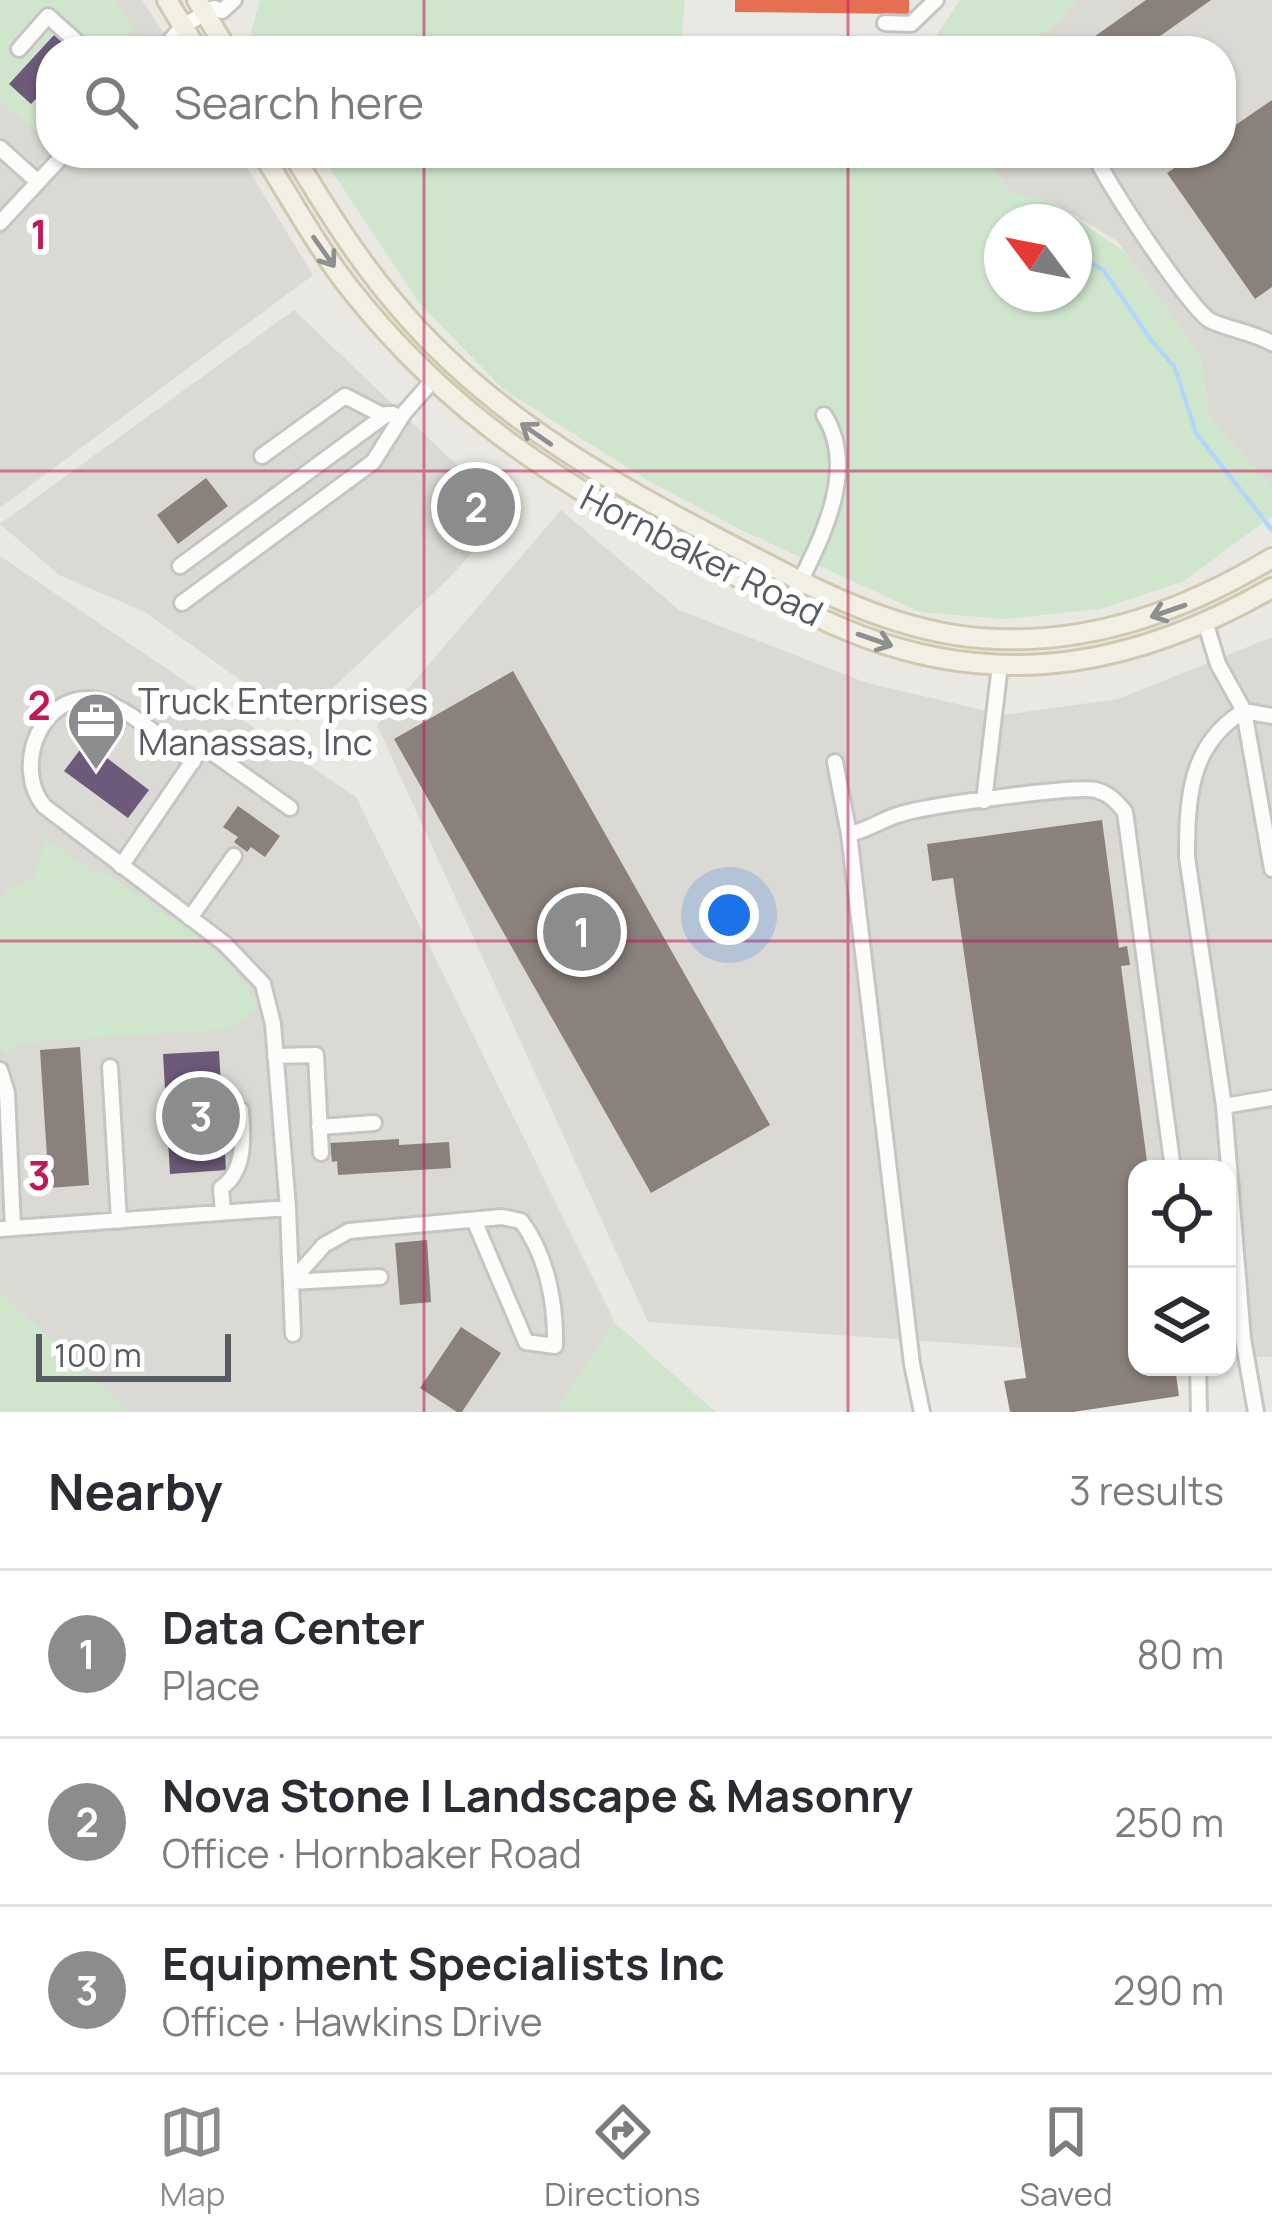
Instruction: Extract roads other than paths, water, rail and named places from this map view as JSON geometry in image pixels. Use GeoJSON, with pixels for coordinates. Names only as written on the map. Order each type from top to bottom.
{"type":"FeatureCollection","features":[{"type":"Feature","properties":{"kind":"main road"},"geometry":{"type":"LineString","coordinates":[[167,0],[189,36]]}},
{"type":"Feature","properties":{"kind":"main road"},"geometry":{"type":"LineString","coordinates":[[208,5],[222,36]]}},
{"type":"Feature","properties":{"kind":"main road","name":"Hornbaker Road"},"geometry":{"type":"LineString","coordinates":[[272,168],[350,288],[434,380],[517,451],[585,496],[860,636],[945,660],[1047,664],[1101,657],[1170,639],[1272,588]]}},
{"type":"Feature","properties":{"kind":"main road","name":"Hornbaker Road"},"geometry":{"type":"LineString","coordinates":[[301,168],[383,289],[482,392],[573,460],[800,583],[882,616],[997,640],[1054,638],[1169,612],[1218,591],[1272,558]]}},
{"type":"Feature","properties":{"kind":"street"},"geometry":{"type":"LineString","coordinates":[[174,36],[208,5],[222,10],[234,0]]}},
{"type":"Feature","properties":{"kind":"street"},"geometry":{"type":"LineString","coordinates":[[886,23],[911,24],[934,1]]}},
{"type":"Feature","properties":{"kind":"street"},"geometry":{"type":"LineString","coordinates":[[19,49],[48,16],[70,36]]}},
{"type":"Feature","properties":{"kind":"street"},"geometry":{"type":"LineString","coordinates":[[0,148],[38,182]]}},
{"type":"Feature","properties":{"kind":"street"},"geometry":{"type":"LineString","coordinates":[[0,223],[51,168]]}},
{"type":"Feature","properties":{"kind":"street"},"geometry":{"type":"LineString","coordinates":[[1101,168],[1206,319],[1272,343]]}},
{"type":"Feature","properties":{"kind":"street"},"geometry":{"type":"LineString","coordinates":[[180,566],[396,414],[434,380]]}},
{"type":"Feature","properties":{"kind":"street"},"geometry":{"type":"LineString","coordinates":[[262,456],[345,396],[396,414]]}},
{"type":"Feature","properties":{"kind":"street"},"geometry":{"type":"LineString","coordinates":[[182,602],[373,462],[396,414]]}},
{"type":"Feature","properties":{"kind":"street"},"geometry":{"type":"LineString","coordinates":[[790,602],[822,536],[838,484],[833,430],[824,415]]}},
{"type":"Feature","properties":{"kind":"street"},"geometry":{"type":"LineString","coordinates":[[1206,625],[1219,664],[1244,711],[1272,869]]}},
{"type":"Feature","properties":{"kind":"street"},"geometry":{"type":"LineString","coordinates":[[984,801],[1000,665]]}},
{"type":"Feature","properties":{"kind":"street"},"geometry":{"type":"LineString","coordinates":[[193,762],[99,700],[67,703],[40,731],[28,767],[34,794],[44,806],[226,944],[263,984],[271,1010],[288,1208],[293,1334]]}},
{"type":"Feature","properties":{"kind":"street"},"geometry":{"type":"LineString","coordinates":[[1256,1412],[1243,1339],[1224,1106],[1187,832],[1189,796],[1213,734],[1244,711],[1272,716]]}},
{"type":"Feature","properties":{"kind":"street"},"geometry":{"type":"LineString","coordinates":[[122,866],[203,746],[290,808]]}},
{"type":"Feature","properties":{"kind":"street"},"geometry":{"type":"LineString","coordinates":[[835,762],[849,834],[912,1364],[922,1412]]}},
{"type":"Feature","properties":{"kind":"street"},"geometry":{"type":"LineString","coordinates":[[849,834],[901,813],[984,801],[1091,789],[1112,796],[1125,812],[1172,1160]]}},
{"type":"Feature","properties":{"kind":"street"},"geometry":{"type":"LineString","coordinates":[[190,918],[234,856]]}},
{"type":"Feature","properties":{"kind":"street"},"geometry":{"type":"LineString","coordinates":[[275,1057],[316,1055],[321,1153]]}},
{"type":"Feature","properties":{"kind":"street"},"geometry":{"type":"LineString","coordinates":[[110,1067],[119,1221]]}},
{"type":"Feature","properties":{"kind":"street"},"geometry":{"type":"LineString","coordinates":[[0,1070],[6,1085],[7,1228],[288,1208]]}},
{"type":"Feature","properties":{"kind":"street"},"geometry":{"type":"LineString","coordinates":[[1224,1106],[1272,1098]]}},
{"type":"Feature","properties":{"kind":"street"},"geometry":{"type":"LineString","coordinates":[[223,1213],[220,1188],[235,1172],[243,1147],[241,1110]]}},
{"type":"Feature","properties":{"kind":"street"},"geometry":{"type":"LineString","coordinates":[[319,1126],[374,1123]]}},
{"type":"Feature","properties":{"kind":"street"},"geometry":{"type":"LineString","coordinates":[[291,1282],[324,1246],[349,1232],[474,1220],[511,1218],[526,1226],[554,1299],[555,1346],[526,1342],[474,1220]]}},
{"type":"Feature","properties":{"kind":"street"},"geometry":{"type":"LineString","coordinates":[[291,1282],[380,1277]]}},
{"type":"Feature","properties":{"kind":"street"},"geometry":{"type":"LineString","coordinates":[[1198,1376],[1198,1412]]}},
{"type":"Feature","properties":{"kind":"waterway"},"geometry":{"type":"LineString","coordinates":[[1092,263],[1104,271],[1175,368],[1196,433],[1272,530]]}},
{"type":"Feature","properties":{"kind":"place","name":"Nova Stone | Landscape & Masonry"},"geometry":{"type":"Point","coordinates":[476,507]}},
{"type":"Feature","properties":{"kind":"place","name":"Truck Enterprises Manassas, Inc"},"geometry":{"type":"Point","coordinates":[96,772]}},
{"type":"Feature","properties":{"kind":"place","name":"Data Center"},"geometry":{"type":"Point","coordinates":[582,932]}},
{"type":"Feature","properties":{"kind":"place","name":"Equipment Specialists Inc"},"geometry":{"type":"Point","coordinates":[201,1116]}}]}
